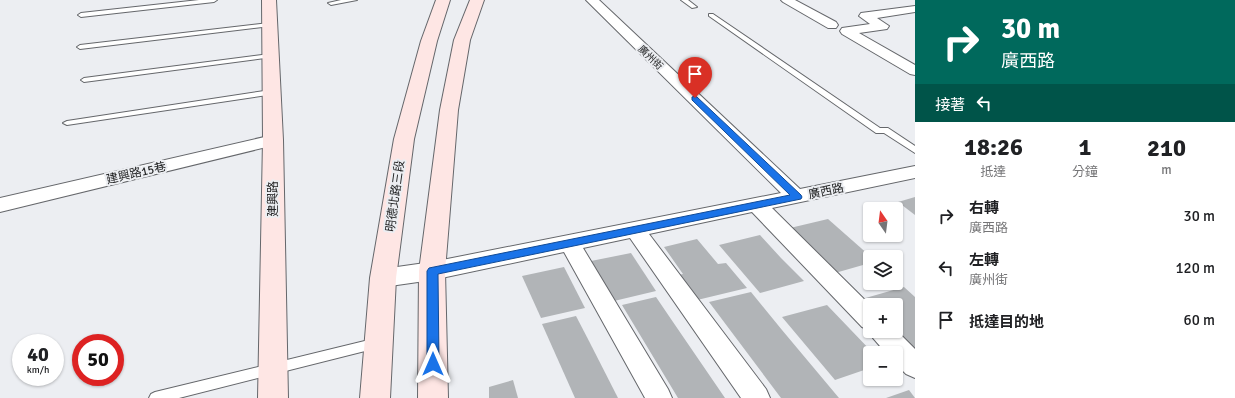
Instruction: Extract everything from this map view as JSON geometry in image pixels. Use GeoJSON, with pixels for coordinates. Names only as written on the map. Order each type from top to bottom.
{"type":"FeatureCollection","features":[{"type":"Feature","properties":{"kind":"main road","name":"建興路"},"geometry":{"type":"LineString","coordinates":[[269,0],[273,140],[273,398]]}},
{"type":"Feature","properties":{"kind":"main road","name":"明德北路三段"},"geometry":{"type":"LineString","coordinates":[[375,398],[384,278],[404,139],[429,41],[443,0]]}},
{"type":"Feature","properties":{"kind":"main road"},"geometry":{"type":"LineString","coordinates":[[433,398],[432,271],[449,110],[462,40],[477,0]]}},
{"type":"Feature","properties":{"kind":"street","name":"廣州街"},"geometry":{"type":"LineString","coordinates":[[592,0],[797,197]]}},
{"type":"Feature","properties":{"kind":"street"},"geometry":{"type":"LineString","coordinates":[[787,0],[832,25]]}},
{"type":"Feature","properties":{"kind":"street"},"geometry":{"type":"LineString","coordinates":[[896,0],[915,10]]}},
{"type":"Feature","properties":{"kind":"street"},"geometry":{"type":"LineString","coordinates":[[915,10],[865,16],[883,26],[846,31],[915,71]]}},
{"type":"Feature","properties":{"kind":"street","name":"建興路15巷"},"geometry":{"type":"LineString","coordinates":[[0,205],[273,140]]}},
{"type":"Feature","properties":{"kind":"street","name":"廣西路"},"geometry":{"type":"LineString","coordinates":[[384,278],[432,271],[915,172]]}},
{"type":"Feature","properties":{"kind":"street"},"geometry":{"type":"LineString","coordinates":[[757,205],[863,313]]}},
{"type":"Feature","properties":{"kind":"street"},"geometry":{"type":"LineString","coordinates":[[635,230],[757,398]]}},
{"type":"Feature","properties":{"kind":"street"},"geometry":{"type":"LineString","coordinates":[[569,243],[659,398]]}},
{"type":"Feature","properties":{"kind":"street"},"geometry":{"type":"LineString","coordinates":[[888,338],[915,366]]}},
{"type":"Feature","properties":{"kind":"lane"},"geometry":{"type":"LineString","coordinates":[[81,15],[191,1],[214,0]]}},
{"type":"Feature","properties":{"kind":"lane"},"geometry":{"type":"LineString","coordinates":[[330,3],[354,0]]}},
{"type":"Feature","properties":{"kind":"lane"},"geometry":{"type":"LineString","coordinates":[[684,0],[694,7]]}},
{"type":"Feature","properties":{"kind":"lane"},"geometry":{"type":"LineString","coordinates":[[711,15],[879,131],[885,130],[915,150]]}},
{"type":"Feature","properties":{"kind":"lane"},"geometry":{"type":"LineString","coordinates":[[80,47],[269,25]]}},
{"type":"Feature","properties":{"kind":"lane"},"geometry":{"type":"LineString","coordinates":[[84,80],[270,56]]}},
{"type":"Feature","properties":{"kind":"lane"},"geometry":{"type":"LineString","coordinates":[[67,123],[271,92]]}},
{"type":"Feature","properties":{"kind":"lane"},"geometry":{"type":"LineString","coordinates":[[155,398],[378,342]]}},
{"type":"Feature","properties":{"kind":"building"},"geometry":{"type":"Polygon","coordinates":[[[915,197],[915,215],[903,206],[903,202],[898,202],[915,197]]]}},
{"type":"Feature","properties":{"kind":"building"},"geometry":{"type":"Polygon","coordinates":[[[828,219],[863,250],[863,265],[835,273],[790,228],[828,219]]]}},
{"type":"Feature","properties":{"kind":"building"},"geometry":{"type":"Polygon","coordinates":[[[760,235],[804,281],[760,293],[719,245],[760,235]]]}},
{"type":"Feature","properties":{"kind":"building"},"geometry":{"type":"Polygon","coordinates":[[[697,239],[718,264],[726,263],[747,288],[693,301],[674,276],[683,274],[664,247],[697,239]]]}},
{"type":"Feature","properties":{"kind":"building"},"geometry":{"type":"Polygon","coordinates":[[[631,253],[656,291],[614,301],[591,261],[631,253]]]}},
{"type":"Feature","properties":{"kind":"building"},"geometry":{"type":"Polygon","coordinates":[[[564,267],[585,308],[541,318],[522,276],[564,267]]]}},
{"type":"Feature","properties":{"kind":"building"},"geometry":{"type":"Polygon","coordinates":[[[903,287],[915,297],[915,351],[903,338],[903,298],[866,298],[894,290],[903,290],[903,287]]]}},
{"type":"Feature","properties":{"kind":"building"},"geometry":{"type":"Polygon","coordinates":[[[751,292],[839,398],[781,398],[709,302],[751,292]]]}},
{"type":"Feature","properties":{"kind":"building"},"geometry":{"type":"Polygon","coordinates":[[[656,297],[725,398],[678,398],[622,305],[656,297]]]}},
{"type":"Feature","properties":{"kind":"building"},"geometry":{"type":"Polygon","coordinates":[[[827,305],[866,346],[863,346],[863,370],[835,380],[782,317],[827,305]]]}},
{"type":"Feature","properties":{"kind":"building"},"geometry":{"type":"Polygon","coordinates":[[[576,316],[618,398],[575,398],[542,324],[576,316]]]}},
{"type":"Feature","properties":{"kind":"building"},"geometry":{"type":"Polygon","coordinates":[[[513,380],[518,398],[489,398],[489,387],[513,380]]]}},
{"type":"Feature","properties":{"kind":"building"},"geometry":{"type":"Polygon","coordinates":[[[909,390],[915,398],[886,398],[909,390]]]}},
{"type":"Feature","properties":{"kind":"route"},"geometry":{"type":"LineString","coordinates":[[433,364],[432,271],[797,197],[695,98]]}}]}
